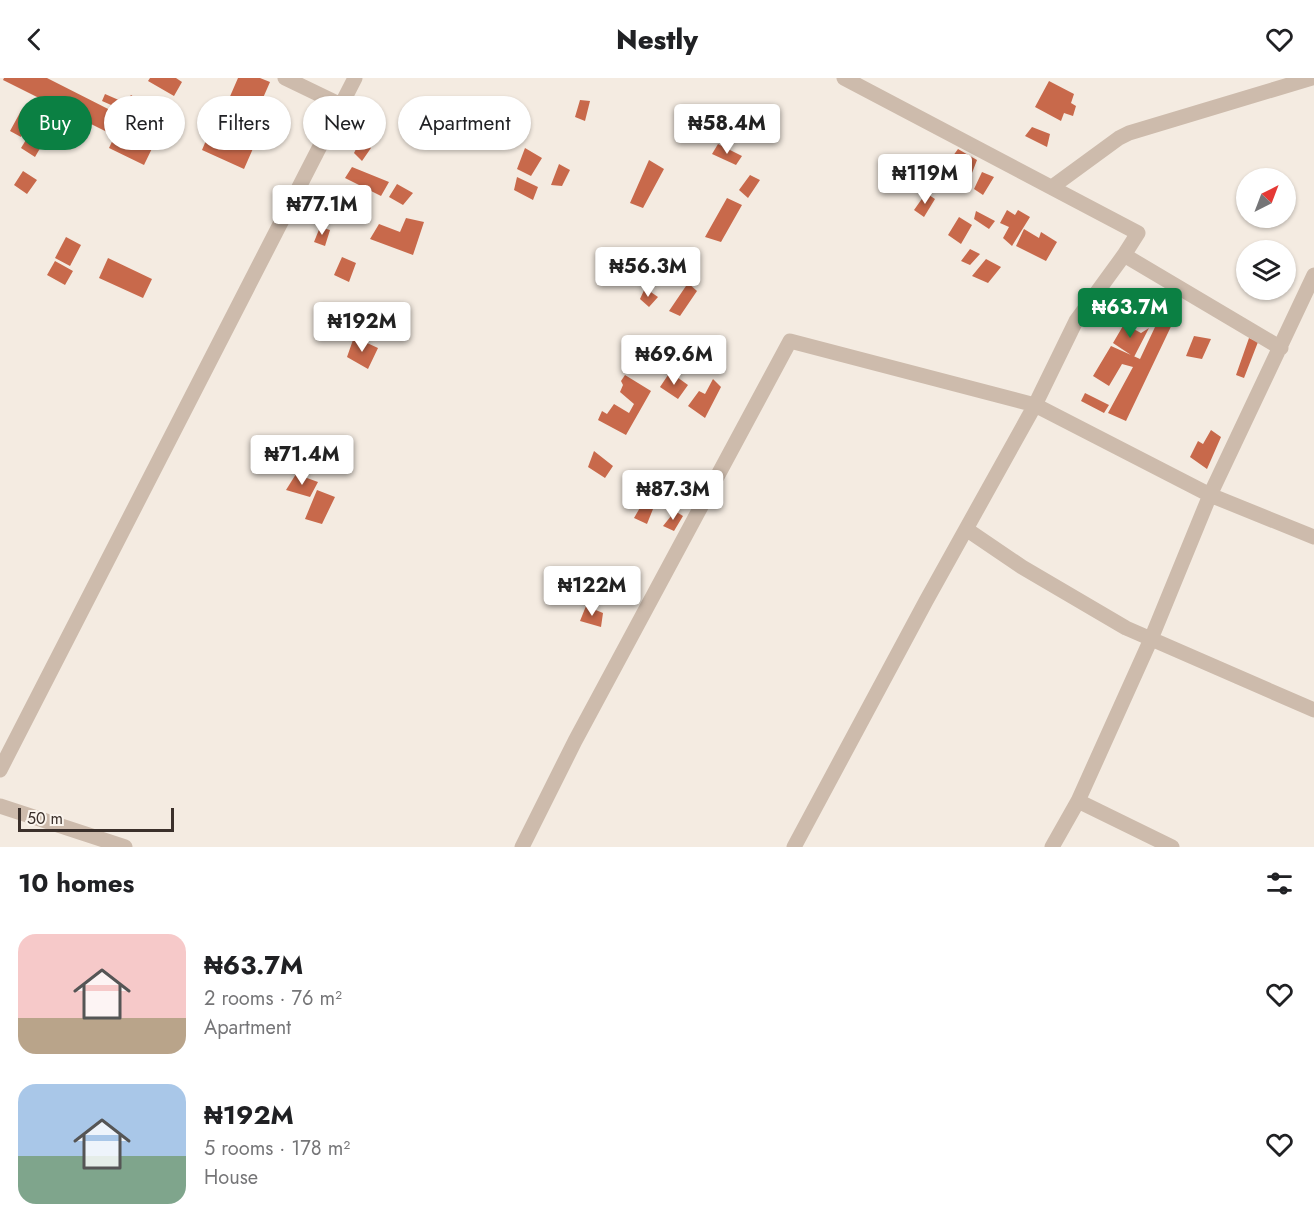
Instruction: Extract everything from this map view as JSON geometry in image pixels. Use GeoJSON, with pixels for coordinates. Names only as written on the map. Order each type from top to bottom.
{"type":"FeatureCollection","features":[{"type":"Feature","properties":{"kind":"street"},"geometry":{"type":"LineString","coordinates":[[285,78],[322,96]]}},
{"type":"Feature","properties":{"kind":"street"},"geometry":{"type":"LineString","coordinates":[[346,96],[355,78]]}},
{"type":"Feature","properties":{"kind":"street"},"geometry":{"type":"LineString","coordinates":[[794,847],[1035,405],[1076,321],[1138,233],[844,78]]}},
{"type":"Feature","properties":{"kind":"street"},"geometry":{"type":"LineString","coordinates":[[1052,187],[1119,138],[1130,133],[1312,78]]}},
{"type":"Feature","properties":{"kind":"street"},"geometry":{"type":"LineString","coordinates":[[0,770],[318,150]]}},
{"type":"Feature","properties":{"kind":"street"},"geometry":{"type":"LineString","coordinates":[[1124,255],[1281,348]]}},
{"type":"Feature","properties":{"kind":"street"},"geometry":{"type":"LineString","coordinates":[[1052,847],[1078,801],[1151,639],[1210,495],[1314,275]]}},
{"type":"Feature","properties":{"kind":"street"},"geometry":{"type":"LineString","coordinates":[[522,847],[575,741],[790,341],[1035,405],[1210,495],[1314,537]]}},
{"type":"Feature","properties":{"kind":"street"},"geometry":{"type":"LineString","coordinates":[[966,528],[1022,567],[1126,628],[1314,710]]}},
{"type":"Feature","properties":{"kind":"street"},"geometry":{"type":"LineString","coordinates":[[1078,801],[1172,847]]}},
{"type":"Feature","properties":{"kind":"street"},"geometry":{"type":"LineString","coordinates":[[0,806],[125,847]]}},
{"type":"Feature","properties":{"kind":"building"},"geometry":{"type":"Polygon","coordinates":[[[4,78],[47,78],[82,96],[35,96],[3,80],[4,78]]]}},
{"type":"Feature","properties":{"kind":"building"},"geometry":{"type":"Polygon","coordinates":[[[150,78],[176,78],[182,82],[174,96],[148,81],[150,78]]]}},
{"type":"Feature","properties":{"kind":"building"},"geometry":{"type":"Polygon","coordinates":[[[238,78],[260,78],[270,82],[264,96],[230,96],[238,78]]]}},
{"type":"Feature","properties":{"kind":"building"},"geometry":{"type":"Polygon","coordinates":[[[1049,81],[1074,94],[1071,103],[1076,106],[1073,116],[1064,113],[1061,121],[1035,107],[1049,81]]]}},
{"type":"Feature","properties":{"kind":"building"},"geometry":{"type":"Polygon","coordinates":[[[580,100],[590,101],[585,121],[575,117],[580,100]]]}},
{"type":"Feature","properties":{"kind":"building"},"geometry":{"type":"Polygon","coordinates":[[[92,101],[104,107],[104,130],[92,124],[92,101]]]}},
{"type":"Feature","properties":{"kind":"building"},"geometry":{"type":"Polygon","coordinates":[[[18,116],[18,135],[10,131],[18,116]]]}},
{"type":"Feature","properties":{"kind":"building"},"geometry":{"type":"Polygon","coordinates":[[[1032,127],[1050,134],[1047,147],[1025,136],[1032,127]]]}},
{"type":"Feature","properties":{"kind":"building"},"geometry":{"type":"Polygon","coordinates":[[[718,144],[742,156],[736,165],[712,154],[718,144]]]}},
{"type":"Feature","properties":{"kind":"building"},"geometry":{"type":"Polygon","coordinates":[[[958,149],[977,160],[972,173],[950,160],[958,149]]]}},
{"type":"Feature","properties":{"kind":"building"},"geometry":{"type":"Polygon","coordinates":[[[24,150],[39,150],[35,157],[24,150]]]}},
{"type":"Feature","properties":{"kind":"building"},"geometry":{"type":"Polygon","coordinates":[[[113,150],[151,150],[144,165],[113,150]]]}},
{"type":"Feature","properties":{"kind":"building"},"geometry":{"type":"Polygon","coordinates":[[[202,150],[252,150],[244,169],[202,150]]]}},
{"type":"Feature","properties":{"kind":"building"},"geometry":{"type":"Polygon","coordinates":[[[356,150],[370,150],[362,161],[354,153],[356,150]]]}},
{"type":"Feature","properties":{"kind":"building"},"geometry":{"type":"Polygon","coordinates":[[[524,150],[542,158],[531,176],[517,169],[524,150]]]}},
{"type":"Feature","properties":{"kind":"building"},"geometry":{"type":"Polygon","coordinates":[[[649,160],[664,169],[643,208],[630,203],[649,160]]]}},
{"type":"Feature","properties":{"kind":"building"},"geometry":{"type":"Polygon","coordinates":[[[559,164],[570,170],[562,186],[551,185],[559,164]]]}},
{"type":"Feature","properties":{"kind":"building"},"geometry":{"type":"Polygon","coordinates":[[[352,167],[389,182],[381,196],[345,178],[352,167]]]}},
{"type":"Feature","properties":{"kind":"building"},"geometry":{"type":"Polygon","coordinates":[[[23,171],[37,180],[27,194],[14,185],[23,171]]]}},
{"type":"Feature","properties":{"kind":"building"},"geometry":{"type":"Polygon","coordinates":[[[982,172],[994,177],[983,195],[974,189],[982,172]]]}},
{"type":"Feature","properties":{"kind":"building"},"geometry":{"type":"Polygon","coordinates":[[[750,175],[760,180],[748,198],[739,190],[750,175]]]}},
{"type":"Feature","properties":{"kind":"building"},"geometry":{"type":"Polygon","coordinates":[[[517,177],[538,187],[533,200],[514,190],[517,177]]]}},
{"type":"Feature","properties":{"kind":"building"},"geometry":{"type":"Polygon","coordinates":[[[397,184],[413,193],[403,205],[389,197],[397,184]]]}},
{"type":"Feature","properties":{"kind":"building"},"geometry":{"type":"Polygon","coordinates":[[[926,193],[935,199],[924,217],[914,210],[926,193]]]}},
{"type":"Feature","properties":{"kind":"building"},"geometry":{"type":"Polygon","coordinates":[[[727,198],[742,205],[721,242],[705,237],[727,198]]]}},
{"type":"Feature","properties":{"kind":"building"},"geometry":{"type":"Polygon","coordinates":[[[1007,210],[1015,215],[1018,210],[1030,217],[1012,246],[1003,238],[1009,227],[1000,223],[1007,210]]]}},
{"type":"Feature","properties":{"kind":"building"},"geometry":{"type":"Polygon","coordinates":[[[976,211],[995,221],[989,229],[974,219],[976,211]]]}},
{"type":"Feature","properties":{"kind":"building"},"geometry":{"type":"Polygon","coordinates":[[[959,217],[972,225],[961,244],[948,235],[959,217]]]}},
{"type":"Feature","properties":{"kind":"building"},"geometry":{"type":"Polygon","coordinates":[[[406,218],[424,222],[413,255],[370,239],[379,224],[400,232],[406,218]]]}},
{"type":"Feature","properties":{"kind":"building"},"geometry":{"type":"Polygon","coordinates":[[[320,227],[330,230],[325,246],[314,242],[320,227]]]}},
{"type":"Feature","properties":{"kind":"building"},"geometry":{"type":"Polygon","coordinates":[[[1024,229],[1039,238],[1041,232],[1057,242],[1046,261],[1016,246],[1024,229]]]}},
{"type":"Feature","properties":{"kind":"building"},"geometry":{"type":"Polygon","coordinates":[[[66,237],[81,245],[70,266],[55,258],[66,237]]]}},
{"type":"Feature","properties":{"kind":"building"},"geometry":{"type":"Polygon","coordinates":[[[970,249],[980,254],[970,265],[961,261],[970,249]]]}},
{"type":"Feature","properties":{"kind":"building"},"geometry":{"type":"Polygon","coordinates":[[[342,257],[356,263],[349,282],[334,275],[342,257]]]}},
{"type":"Feature","properties":{"kind":"building"},"geometry":{"type":"Polygon","coordinates":[[[108,258],[152,279],[143,298],[99,278],[108,258]]]}},
{"type":"Feature","properties":{"kind":"building"},"geometry":{"type":"Polygon","coordinates":[[[986,259],[1001,267],[988,283],[972,276],[986,259]]]}},
{"type":"Feature","properties":{"kind":"building"},"geometry":{"type":"Polygon","coordinates":[[[55,261],[73,271],[65,285],[47,275],[55,261]]]}},
{"type":"Feature","properties":{"kind":"building"},"geometry":{"type":"Polygon","coordinates":[[[688,283],[697,291],[680,316],[669,311],[688,283]]]}},
{"type":"Feature","properties":{"kind":"building"},"geometry":{"type":"Polygon","coordinates":[[[645,288],[658,297],[649,307],[640,299],[645,288]]]}},
{"type":"Feature","properties":{"kind":"building"},"geometry":{"type":"Polygon","coordinates":[[[1163,310],[1176,316],[1126,421],[1108,413],[1133,367],[1122,364],[1109,386],[1093,376],[1111,346],[1140,359],[1163,310]]]}},
{"type":"Feature","properties":{"kind":"building"},"geometry":{"type":"Polygon","coordinates":[[[1127,319],[1133,320],[1130,327],[1141,333],[1149,328],[1134,357],[1113,343],[1127,319]]]}},
{"type":"Feature","properties":{"kind":"building"},"geometry":{"type":"Polygon","coordinates":[[[694,335],[717,350],[709,363],[686,348],[694,335]]]}},
{"type":"Feature","properties":{"kind":"building"},"geometry":{"type":"Polygon","coordinates":[[[1194,336],[1211,339],[1202,359],[1186,356],[1194,336]]]}},
{"type":"Feature","properties":{"kind":"building"},"geometry":{"type":"Polygon","coordinates":[[[354,337],[378,348],[368,369],[347,357],[354,337]]]}},
{"type":"Feature","properties":{"kind":"building"},"geometry":{"type":"Polygon","coordinates":[[[1249,338],[1258,342],[1244,378],[1236,375],[1249,338]]]}},
{"type":"Feature","properties":{"kind":"building"},"geometry":{"type":"Polygon","coordinates":[[[670,372],[688,385],[678,399],[660,387],[670,372]]]}},
{"type":"Feature","properties":{"kind":"building"},"geometry":{"type":"Polygon","coordinates":[[[625,375],[651,391],[626,435],[598,420],[602,411],[607,414],[614,404],[629,413],[634,404],[620,392],[623,385],[621,381],[625,375]]]}},
{"type":"Feature","properties":{"kind":"building"},"geometry":{"type":"Polygon","coordinates":[[[713,379],[721,387],[705,418],[688,406],[699,391],[705,394],[713,379]]]}},
{"type":"Feature","properties":{"kind":"building"},"geometry":{"type":"Polygon","coordinates":[[[1085,393],[1109,405],[1104,413],[1081,401],[1085,393]]]}},
{"type":"Feature","properties":{"kind":"building"},"geometry":{"type":"Polygon","coordinates":[[[1211,430],[1221,437],[1207,469],[1190,457],[1198,441],[1203,444],[1211,430]]]}},
{"type":"Feature","properties":{"kind":"building"},"geometry":{"type":"Polygon","coordinates":[[[594,451],[613,466],[605,478],[588,467],[594,451]]]}},
{"type":"Feature","properties":{"kind":"building"},"geometry":{"type":"Polygon","coordinates":[[[296,474],[318,482],[310,497],[286,490],[296,474]]]}},
{"type":"Feature","properties":{"kind":"building"},"geometry":{"type":"Polygon","coordinates":[[[317,490],[335,497],[322,524],[305,519],[317,490]]]}},
{"type":"Feature","properties":{"kind":"building"},"geometry":{"type":"Polygon","coordinates":[[[645,499],[655,504],[647,524],[634,518],[645,499]]]}},
{"type":"Feature","properties":{"kind":"building"},"geometry":{"type":"Polygon","coordinates":[[[675,511],[683,516],[674,531],[663,526],[675,511]]]}},
{"type":"Feature","properties":{"kind":"building"},"geometry":{"type":"Polygon","coordinates":[[[586,606],[603,613],[601,627],[580,621],[586,606]]]}}]}
